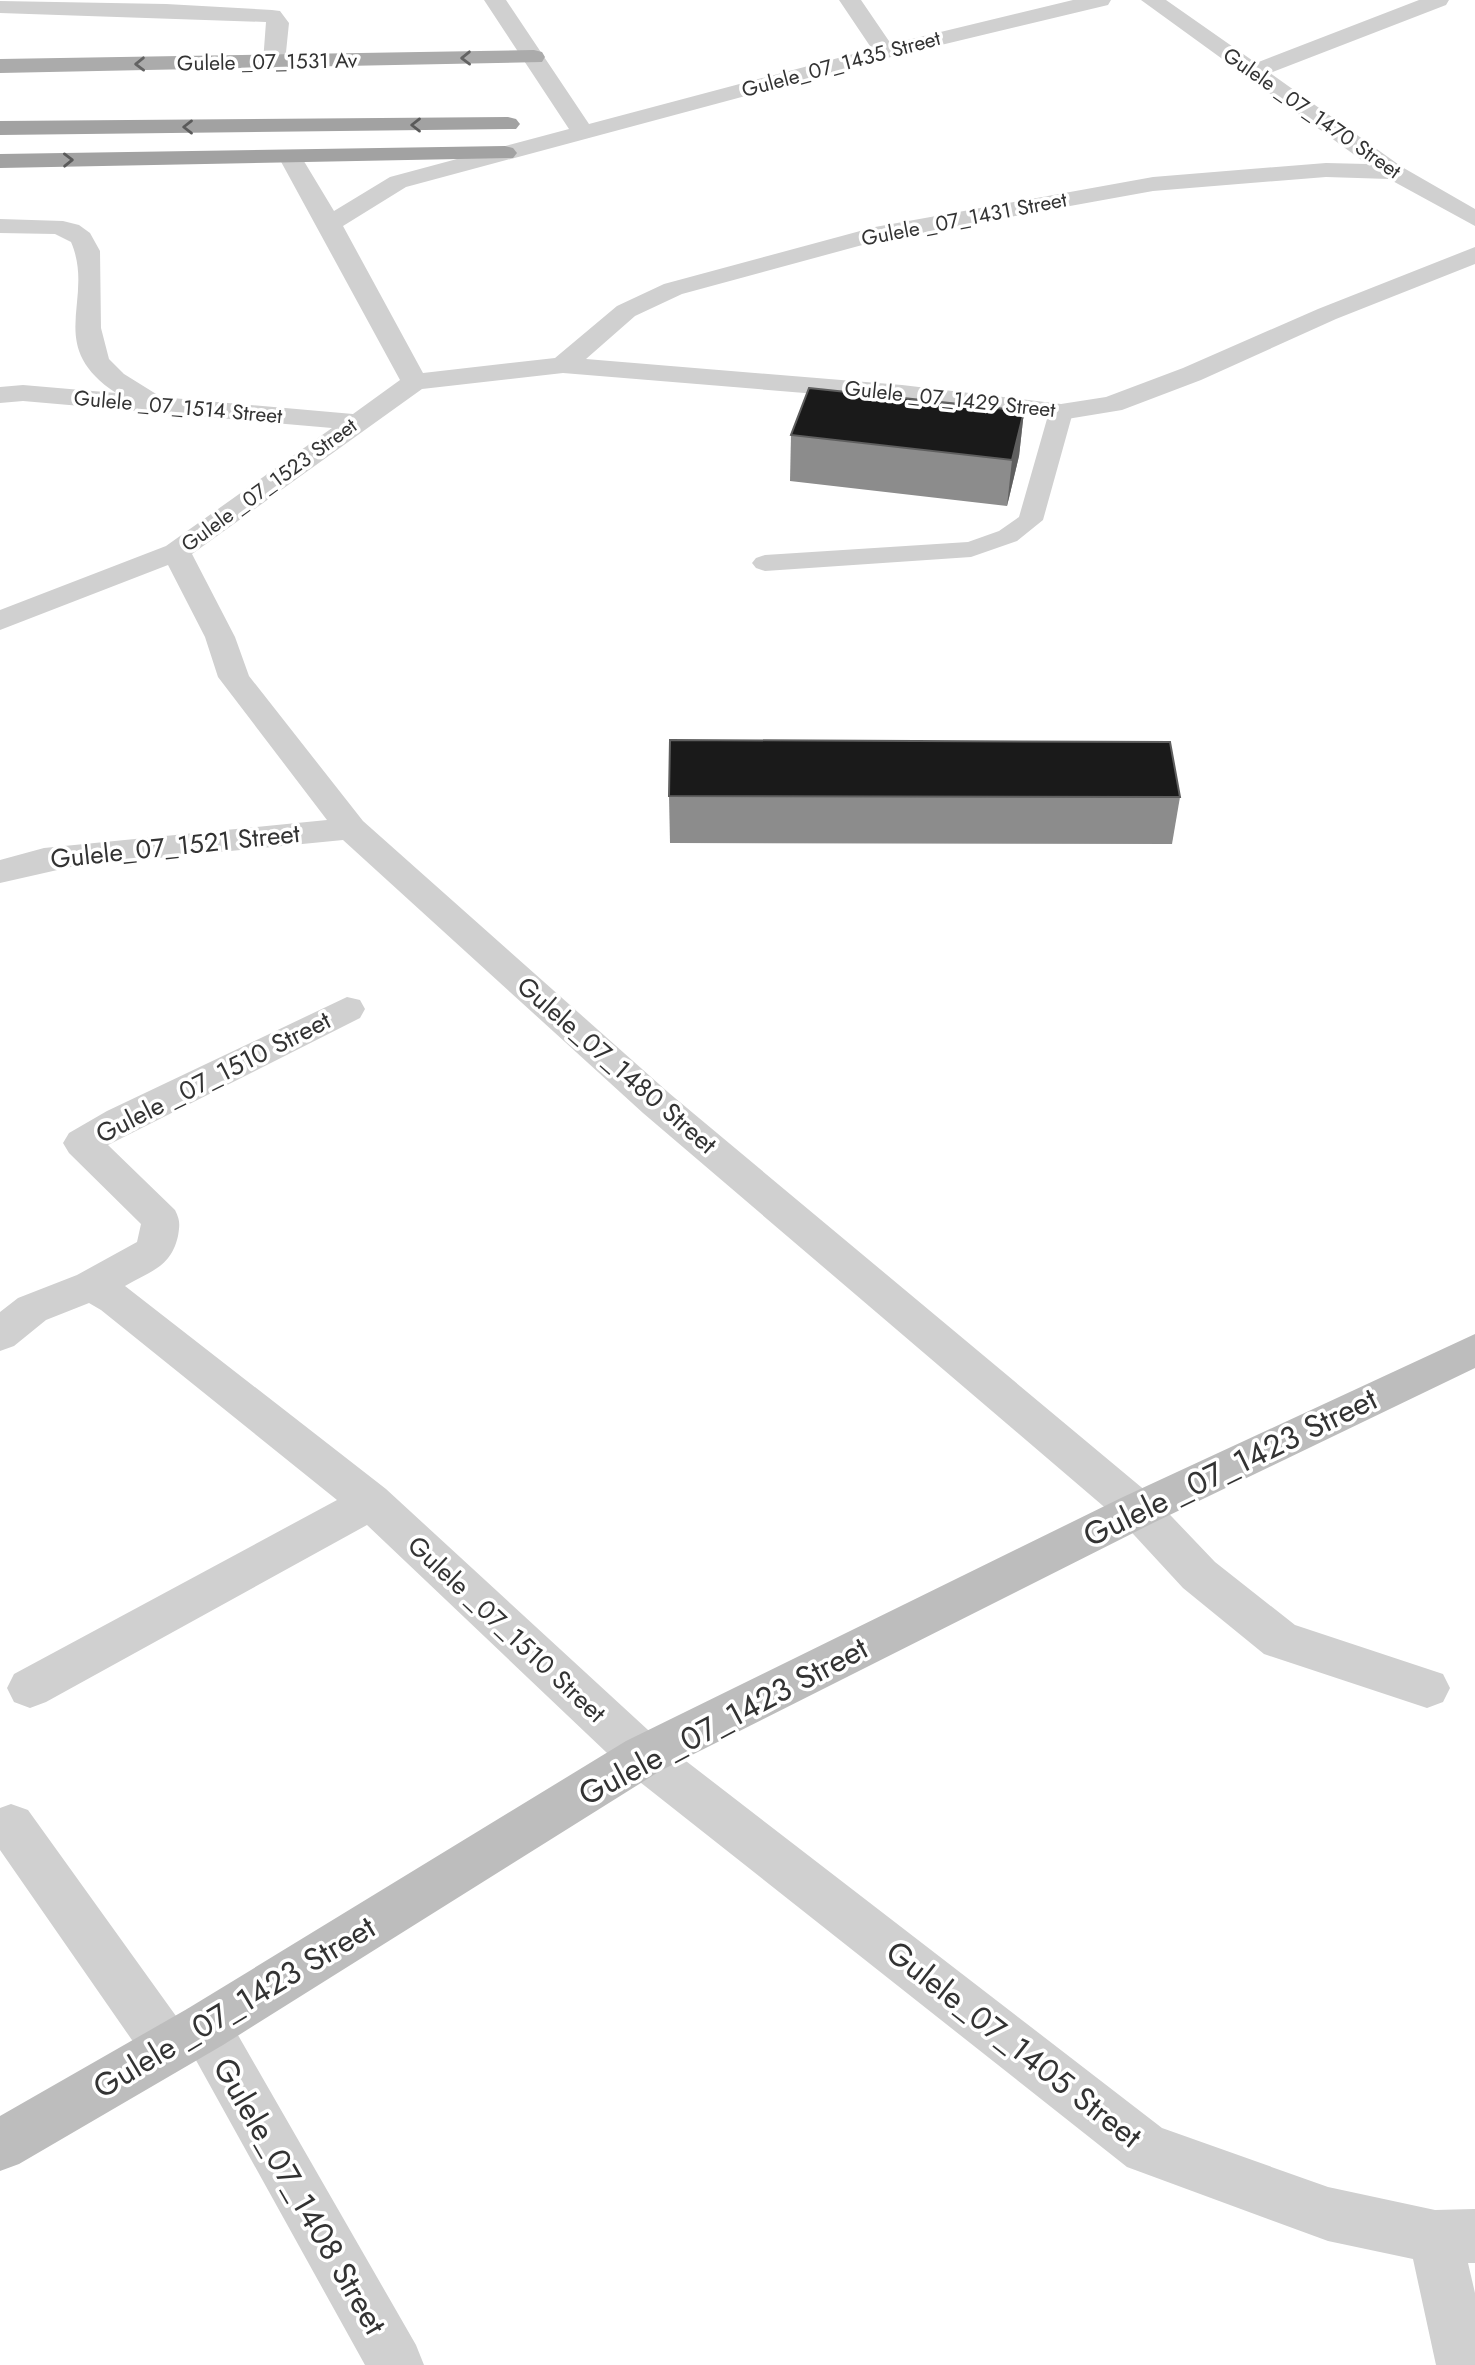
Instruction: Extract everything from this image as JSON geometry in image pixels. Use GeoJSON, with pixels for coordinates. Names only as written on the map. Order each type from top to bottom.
{"type":"FeatureCollection","features":[{"type":"Feature","properties":{"kind":"highway"},"geometry":{"type":"LineString","coordinates":[[0,128],[508,124]]}},
{"type":"Feature","properties":{"kind":"highway"},"geometry":{"type":"LineString","coordinates":[[0,161],[505,153]]}},
{"type":"Feature","properties":{"kind":"main road","name":"Gulele _07_1531 Av"},"geometry":{"type":"LineString","coordinates":[[0,66],[534,57]]}},
{"type":"Feature","properties":{"kind":"main road","name":"Gulele _07_1423 Street"},"geometry":{"type":"LineString","coordinates":[[0,2145],[186,2037],[643,1756],[1138,1510],[1475,1350]]}},
{"type":"Feature","properties":{"kind":"street"},"geometry":{"type":"LineString","coordinates":[[495,0],[580,127]]}},
{"type":"Feature","properties":{"kind":"street"},"geometry":{"type":"LineString","coordinates":[[850,0],[885,52]]}},
{"type":"Feature","properties":{"kind":"street","name":"Gulele_07_1435 Street"},"geometry":{"type":"LineString","coordinates":[[580,127],[1100,0]]}},
{"type":"Feature","properties":{"kind":"street","name":"Gulele _07_1470 Street"},"geometry":{"type":"LineString","coordinates":[[1152,0],[1394,172],[1475,219]]}},
{"type":"Feature","properties":{"kind":"street"},"geometry":{"type":"LineString","coordinates":[[1253,72],[1438,0]]}},
{"type":"Feature","properties":{"kind":"street"},"geometry":{"type":"LineString","coordinates":[[0,7],[166,9],[272,16],[278,23],[274,62]]}},
{"type":"Feature","properties":{"kind":"street"},"geometry":{"type":"LineString","coordinates":[[508,124],[580,127]]}},
{"type":"Feature","properties":{"kind":"street"},"geometry":{"type":"LineString","coordinates":[[329,224],[398,182],[505,153],[580,127]]}},
{"type":"Feature","properties":{"kind":"street"},"geometry":{"type":"LineString","coordinates":[[290,158],[415,382]]}},
{"type":"Feature","properties":{"kind":"street","name":"Gulele _07_1431 Street"},"geometry":{"type":"LineString","coordinates":[[563,365],[626,311],[673,289],[875,234],[1153,184],[1326,170],[1394,172]]}},
{"type":"Feature","properties":{"kind":"street"},"geometry":{"type":"LineString","coordinates":[[0,226],[71,230],[82,239],[91,260],[86,334],[96,361],[125,387],[156,405]]}},
{"type":"Feature","properties":{"kind":"street","name":"Gulele _07_1429 Street"},"geometry":{"type":"LineString","coordinates":[[415,382],[563,365],[902,393],[1061,412],[1112,404],[1192,374],[1327,314],[1475,255]]}},
{"type":"Feature","properties":{"kind":"street","name":"Gulele _07_1523 Street"},"geometry":{"type":"LineString","coordinates":[[0,621],[176,552],[355,422],[415,382]]}},
{"type":"Feature","properties":{"kind":"street","name":"Gulele _07_1514 Street"},"geometry":{"type":"LineString","coordinates":[[0,395],[23,393],[355,422]]}},
{"type":"Feature","properties":{"kind":"street","name":"Gulele_07_1480 Street"},"geometry":{"type":"LineString","coordinates":[[176,552],[220,637],[234,677],[351,830],[656,1103],[1138,1510],[1199,1575],[1280,1640],[1427,1689]]}},
{"type":"Feature","properties":{"kind":"street","name":"Gulele_07_1521 Street"},"geometry":{"type":"LineString","coordinates":[[0,872],[23,863],[84,854],[218,838],[351,830]]}},
{"type":"Feature","properties":{"kind":"street","name":"Gulele _07_1510 Street"},"geometry":{"type":"LineString","coordinates":[[0,1335],[32,1309],[91,1286],[155,1250],[162,1220],[82,1143],[120,1121],[347,1009]]}},
{"type":"Feature","properties":{"kind":"street","name":"Gulele _07_1510 Street"},"geometry":{"type":"LineString","coordinates":[[91,1286],[115,1300],[371,1502],[643,1756]]}},
{"type":"Feature","properties":{"kind":"street"},"geometry":{"type":"LineString","coordinates":[[30,1689],[371,1502]]}},
{"type":"Feature","properties":{"kind":"street","name":"Gulele_07_1405 Street"},"geometry":{"type":"LineString","coordinates":[[643,1756],[1146,2148],[1328,2214],[1455,2236]]}},
{"type":"Feature","properties":{"kind":"street","name":"Gulele_07_1408 Street"},"geometry":{"type":"LineString","coordinates":[[11,1826],[186,2037],[396,2365]]}},
{"type":"Feature","properties":{"kind":"street"},"geometry":{"type":"LineString","coordinates":[[1455,2236],[1464,2365]]}},
{"type":"Feature","properties":{"kind":"lane"},"geometry":{"type":"LineString","coordinates":[[765,563],[971,549],[1007,536],[1031,520],[1061,412]]}},
{"type":"Feature","properties":{"kind":"building"},"geometry":{"type":"Polygon","coordinates":[[[809,388],[1024,411],[1012,460],[791,435],[809,388]]]}},
{"type":"Feature","properties":{"kind":"building"},"geometry":{"type":"Polygon","coordinates":[[[670,740],[1170,742],[1180,797],[669,796],[670,740]]]}}]}
